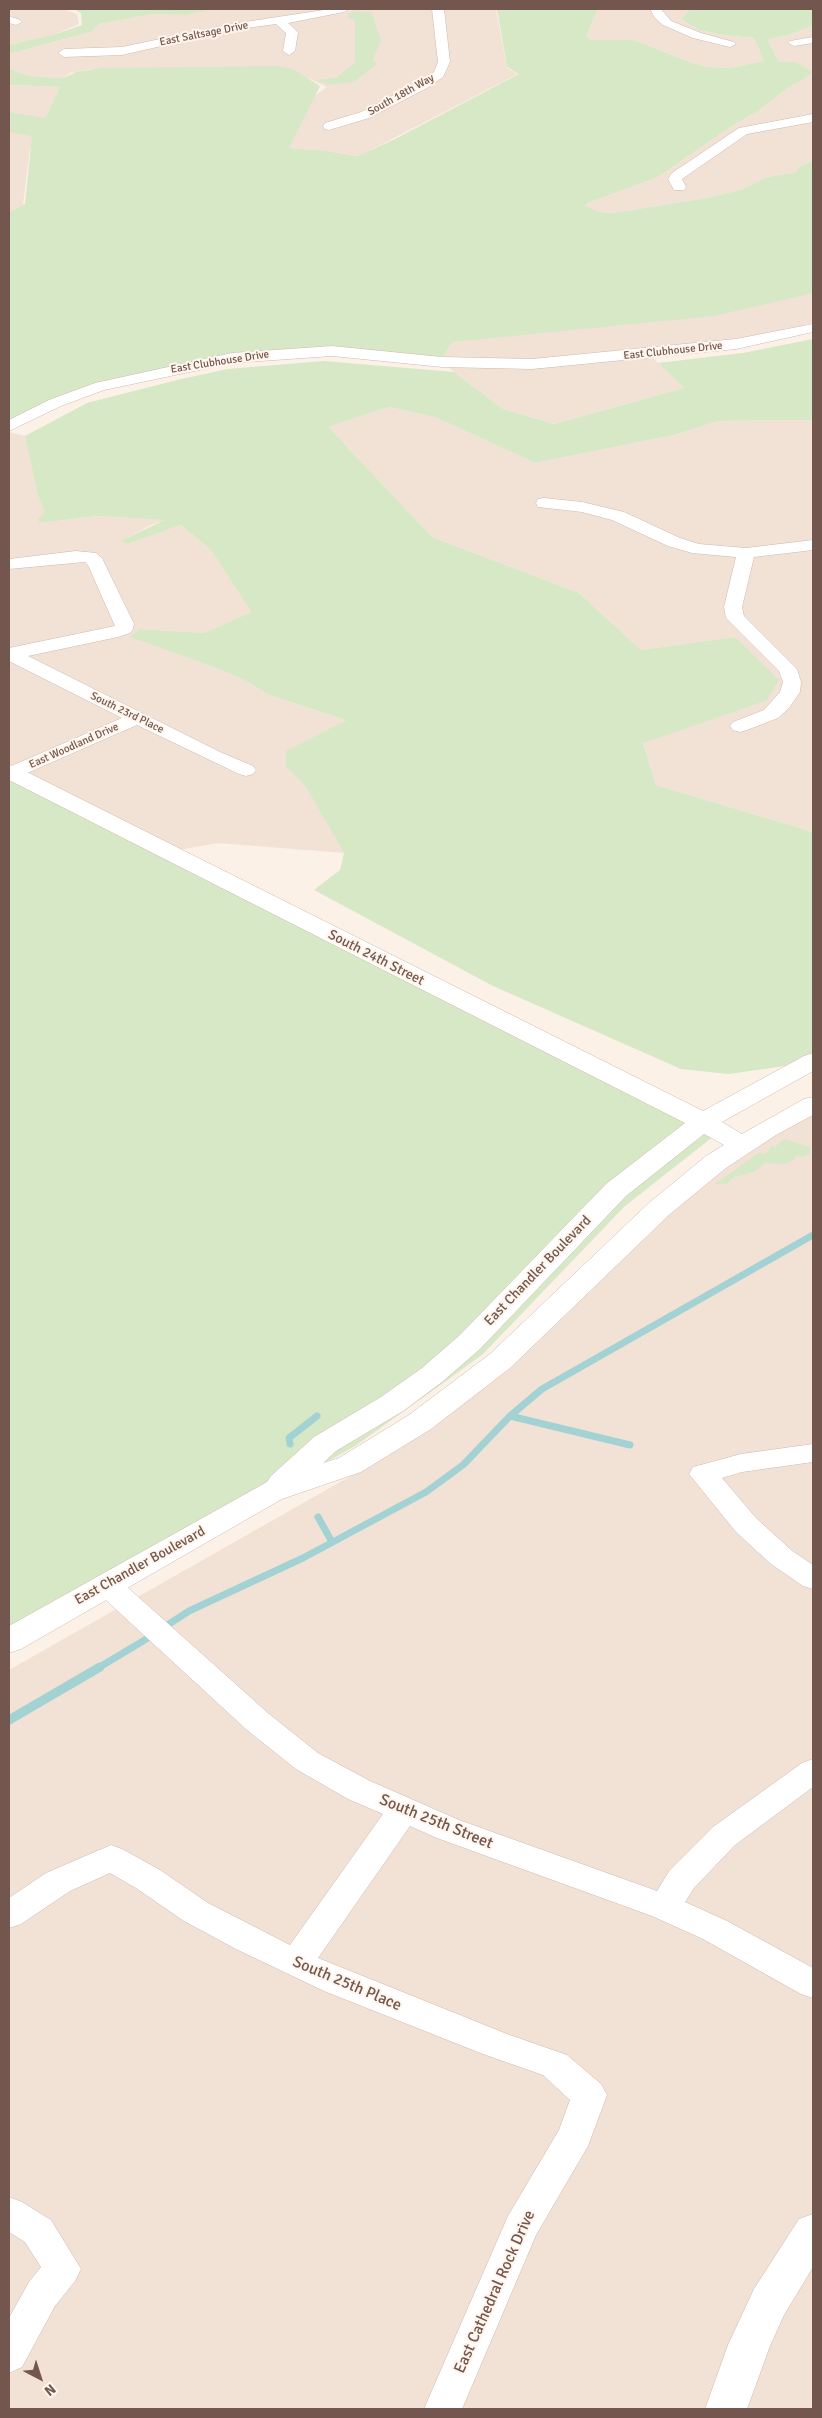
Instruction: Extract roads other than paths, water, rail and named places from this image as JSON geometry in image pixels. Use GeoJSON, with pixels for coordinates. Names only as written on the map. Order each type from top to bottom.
{"type":"FeatureCollection","features":[{"type":"Feature","properties":{"kind":"main road","name":"South 24th Street"},"geometry":{"type":"LineString","coordinates":[[10,773],[704,1123],[742,1145]]}},
{"type":"Feature","properties":{"kind":"main road","name":"East Chandler Boulevard"},"geometry":{"type":"LineString","coordinates":[[271,1492],[325,1444],[392,1404],[432,1375],[470,1342],[616,1190],[676,1140],[726,1107],[813,1061]]}},
{"type":"Feature","properties":{"kind":"main road","name":"East Chandler Boulevard"},"geometry":{"type":"LineString","coordinates":[[9,1640],[271,1492],[350,1465],[420,1422],[500,1361],[660,1208],[716,1162],[767,1129],[813,1105]]}},
{"type":"Feature","properties":{"kind":"main road"},"geometry":{"type":"LineString","coordinates":[[726,2409],[749,2345],[769,2302],[813,2232]]}},
{"type":"Feature","properties":{"kind":"street","name":"East Saltsage Drive"},"geometry":{"type":"LineString","coordinates":[[64,53],[122,50],[232,27],[279,21],[344,9]]}},
{"type":"Feature","properties":{"kind":"street","name":"South 18th Way"},"geometry":{"type":"LineString","coordinates":[[329,126],[365,115],[423,85],[439,74],[444,62],[438,9]]}},
{"type":"Feature","properties":{"kind":"street"},"geometry":{"type":"LineString","coordinates":[[656,9],[663,23],[697,36],[730,44]]}},
{"type":"Feature","properties":{"kind":"street"},"geometry":{"type":"LineString","coordinates":[[279,21],[292,32],[288,51]]}},
{"type":"Feature","properties":{"kind":"street"},"geometry":{"type":"LineString","coordinates":[[794,43],[813,40]]}},
{"type":"Feature","properties":{"kind":"street"},"geometry":{"type":"LineString","coordinates":[[679,187],[675,179],[677,176],[743,131],[813,118]]}},
{"type":"Feature","properties":{"kind":"street","name":"East Clubhouse Drive"},"geometry":{"type":"LineString","coordinates":[[9,426],[55,403],[100,386],[224,360],[266,354],[332,352],[534,368],[736,344],[813,328]]}},
{"type":"Feature","properties":{"kind":"street"},"geometry":{"type":"LineString","coordinates":[[544,503],[604,511],[674,542],[698,549],[746,553],[813,545]]}},
{"type":"Feature","properties":{"kind":"street"},"geometry":{"type":"LineString","coordinates":[[740,726],[771,714],[782,704],[790,692],[792,682],[788,669],[735,618],[733,607],[746,553]]}},
{"type":"Feature","properties":{"kind":"street"},"geometry":{"type":"LineString","coordinates":[[9,564],[76,556],[90,557],[96,562],[125,624],[124,629],[9,654]]}},
{"type":"Feature","properties":{"kind":"street","name":"South 23rd Place"},"geometry":{"type":"LineString","coordinates":[[9,654],[246,770]]}},
{"type":"Feature","properties":{"kind":"street","name":"East Woodland Drive"},"geometry":{"type":"LineString","coordinates":[[10,773],[137,718]]}},
{"type":"Feature","properties":{"kind":"street"},"geometry":{"type":"LineString","coordinates":[[813,1453],[741,1463],[703,1474],[746,1525],[781,1557],[813,1579]]}},
{"type":"Feature","properties":{"kind":"street","name":"South 25th Street"},"geometry":{"type":"LineString","coordinates":[[106,1584],[258,1722],[307,1761],[359,1790],[448,1829],[664,1907],[715,1930],[813,1984]]}},
{"type":"Feature","properties":{"kind":"street"},"geometry":{"type":"LineString","coordinates":[[664,1907],[682,1879],[724,1836],[810,1778]]}},
{"type":"Feature","properties":{"kind":"street"},"geometry":{"type":"LineString","coordinates":[[296,1963],[404,1810]]}},
{"type":"Feature","properties":{"kind":"street","name":"South 25th Place"},"geometry":{"type":"LineString","coordinates":[[9,1915],[58,1882],[111,1858],[148,1879],[196,1912],[248,1940],[336,1981],[555,2065],[589,2095]]}},
{"type":"Feature","properties":{"kind":"street","name":"East Cathedral Rock Drive"},"geometry":{"type":"LineString","coordinates":[[444,2409],[521,2227],[575,2135],[589,2095]]}},
{"type":"Feature","properties":{"kind":"street"},"geometry":{"type":"LineString","coordinates":[[9,2213],[38,2231],[62,2269],[42,2294],[9,2355]]}},
{"type":"Feature","properties":{"kind":"waterway"},"geometry":{"type":"LineString","coordinates":[[510,1416],[542,1389],[813,1235]]}},
{"type":"Feature","properties":{"kind":"waterway"},"geometry":{"type":"LineString","coordinates":[[290,1444],[289,1438],[317,1416]]}},
{"type":"Feature","properties":{"kind":"waterway"},"geometry":{"type":"LineString","coordinates":[[163,1628],[189,1611],[303,1558],[426,1492],[463,1465],[510,1416]]}},
{"type":"Feature","properties":{"kind":"waterway"},"geometry":{"type":"LineString","coordinates":[[510,1416],[630,1445]]}},
{"type":"Feature","properties":{"kind":"waterway"},"geometry":{"type":"LineString","coordinates":[[318,1517],[332,1542]]}},
{"type":"Feature","properties":{"kind":"waterway"},"geometry":{"type":"LineString","coordinates":[[98,1668],[153,1635]]}},
{"type":"Feature","properties":{"kind":"waterway"},"geometry":{"type":"LineString","coordinates":[[9,1720],[100,1667]]}}]}
